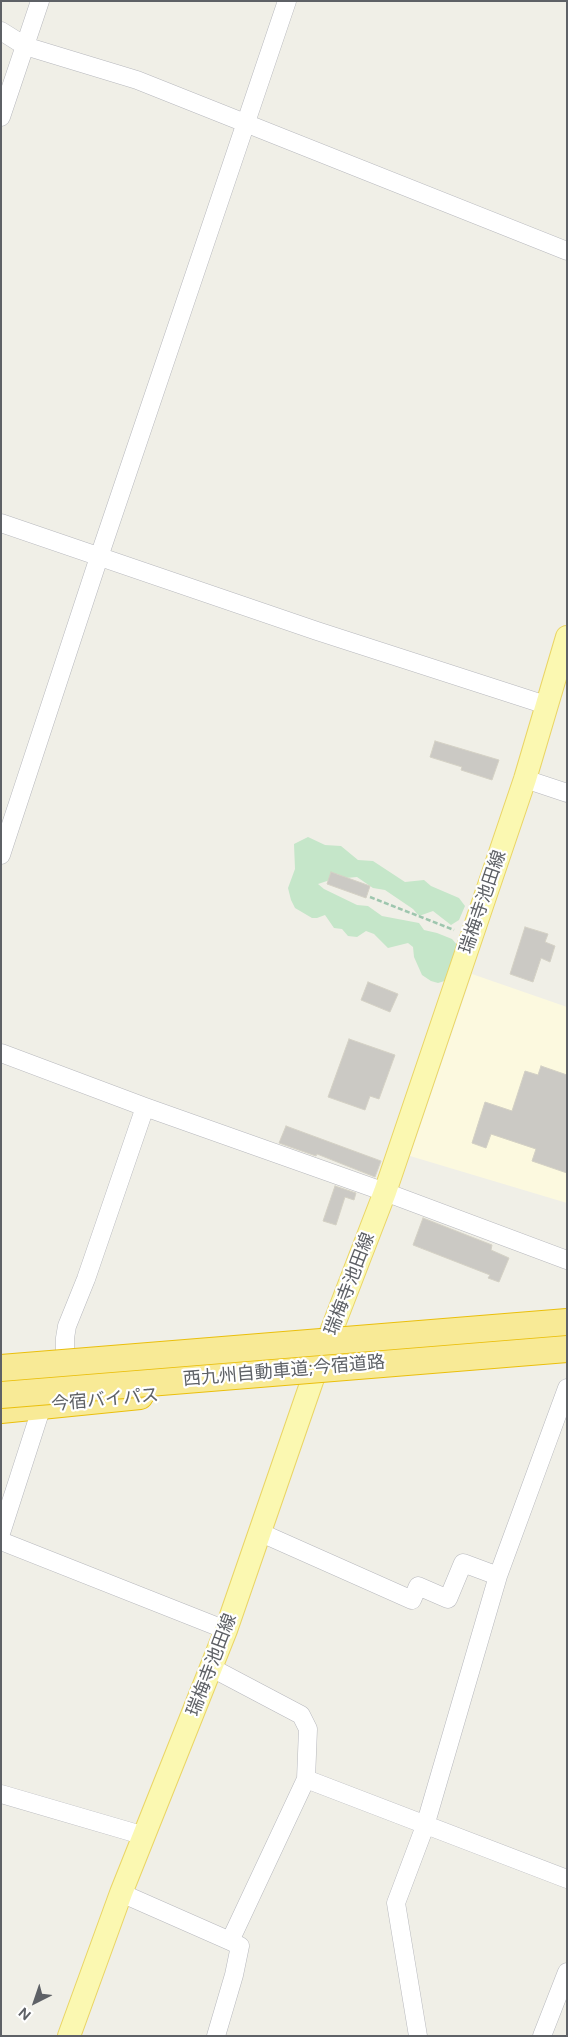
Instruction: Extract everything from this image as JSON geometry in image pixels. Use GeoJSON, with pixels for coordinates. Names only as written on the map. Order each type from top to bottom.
{"type":"FeatureCollection","features":[{"type":"Feature","properties":{"kind":"highway"},"geometry":{"type":"LineString","coordinates":[[1,1360],[567,1312]]}},
{"type":"Feature","properties":{"kind":"highway","name":"西九州自動車道;今宿道路"},"geometry":{"type":"LineString","coordinates":[[1,1368],[567,1322]]}},
{"type":"Feature","properties":{"kind":"highway","name":"西九州自動車道;今宿道路"},"geometry":{"type":"LineString","coordinates":[[1,1395],[567,1349]]}},
{"type":"Feature","properties":{"kind":"highway","name":"今宿バイパス"},"geometry":{"type":"LineString","coordinates":[[1,1410],[312,1381],[457,1365],[567,1357]]}},
{"type":"Feature","properties":{"kind":"main road","name":"瑞梅寺池田線"},"geometry":{"type":"LineString","coordinates":[[69,2036],[121,1894],[212,1668],[312,1381],[386,1192],[525,779],[567,637]]}},
{"type":"Feature","properties":{"kind":"street"},"geometry":{"type":"LineString","coordinates":[[1,116],[40,1]]}},
{"type":"Feature","properties":{"kind":"street"},"geometry":{"type":"LineString","coordinates":[[1,855],[99,557],[287,1]]}},
{"type":"Feature","properties":{"kind":"street"},"geometry":{"type":"LineString","coordinates":[[1,31],[25,46],[138,80],[567,251]]}},
{"type":"Feature","properties":{"kind":"street"},"geometry":{"type":"LineString","coordinates":[[1,523],[317,631],[546,705]]}},
{"type":"Feature","properties":{"kind":"street"},"geometry":{"type":"LineString","coordinates":[[525,779],[567,793]]}},
{"type":"Feature","properties":{"kind":"street"},"geometry":{"type":"LineString","coordinates":[[1,1052],[145,1108],[386,1192],[567,1260]]}},
{"type":"Feature","properties":{"kind":"street"},"geometry":{"type":"LineString","coordinates":[[65,1355],[65,1338],[68,1326],[145,1108]]}},
{"type":"Feature","properties":{"kind":"street"},"geometry":{"type":"LineString","coordinates":[[418,2036],[396,1903],[426,1826],[498,1576],[567,1388]]}},
{"type":"Feature","properties":{"kind":"street"},"geometry":{"type":"LineString","coordinates":[[1,1533],[42,1406]]}},
{"type":"Feature","properties":{"kind":"street"},"geometry":{"type":"LineString","coordinates":[[259,1532],[412,1600],[418,1586],[448,1599],[463,1562],[498,1576]]}},
{"type":"Feature","properties":{"kind":"street"},"geometry":{"type":"LineString","coordinates":[[1,1541],[226,1630]]}},
{"type":"Feature","properties":{"kind":"street"},"geometry":{"type":"LineString","coordinates":[[212,1668],[301,1716],[308,1729],[306,1779],[230,1941]]}},
{"type":"Feature","properties":{"kind":"street"},"geometry":{"type":"LineString","coordinates":[[306,1779],[567,1879]]}},
{"type":"Feature","properties":{"kind":"street"},"geometry":{"type":"LineString","coordinates":[[1,1794],[145,1836]]}},
{"type":"Feature","properties":{"kind":"street"},"geometry":{"type":"LineString","coordinates":[[121,1894],[240,1946],[234,1975],[216,2036]]}},
{"type":"Feature","properties":{"kind":"street"},"geometry":{"type":"LineString","coordinates":[[542,2036],[567,1972]]}},
{"type":"Feature","properties":{"kind":"path"},"geometry":{"type":"LineString","coordinates":[[370,897],[460,932]]}},
{"type":"Feature","properties":{"kind":"shaded area"},"geometry":{"type":"Polygon","coordinates":[[[472,974],[567,1007],[567,1203],[410,1156],[472,974]]]}},
{"type":"Feature","properties":{"kind":"green space"},"geometry":{"type":"Polygon","coordinates":[[[308,837],[325,845],[341,846],[358,860],[373,861],[405,882],[424,880],[431,886],[459,898],[465,906],[459,920],[451,925],[433,911],[419,916],[413,909],[385,890],[373,888],[357,877],[346,878],[337,874],[333,879],[318,884],[324,889],[357,905],[368,906],[382,916],[419,923],[424,930],[452,939],[459,947],[448,980],[438,983],[422,975],[414,957],[413,947],[408,943],[388,948],[374,934],[366,931],[357,937],[348,936],[342,929],[334,928],[325,915],[312,918],[295,908],[288,888],[295,869],[294,844],[308,837]]]}},
{"type":"Feature","properties":{"kind":"building"},"geometry":{"type":"Polygon","coordinates":[[[435,741],[499,760],[492,780],[461,770],[462,767],[430,757],[435,741]]]}},
{"type":"Feature","properties":{"kind":"building"},"geometry":{"type":"Polygon","coordinates":[[[331,872],[370,886],[366,898],[327,884],[331,872]]]}},
{"type":"Feature","properties":{"kind":"building"},"geometry":{"type":"Polygon","coordinates":[[[525,927],[548,934],[545,942],[555,946],[550,962],[541,958],[533,982],[510,974],[525,927]]]}},
{"type":"Feature","properties":{"kind":"building"},"geometry":{"type":"Polygon","coordinates":[[[368,982],[398,994],[390,1012],[361,1000],[368,982]]]}},
{"type":"Feature","properties":{"kind":"building"},"geometry":{"type":"Polygon","coordinates":[[[349,1039],[395,1055],[379,1099],[370,1096],[365,1110],[328,1097],[349,1039]]]}},
{"type":"Feature","properties":{"kind":"building"},"geometry":{"type":"Polygon","coordinates":[[[541,1066],[567,1075],[567,1173],[532,1161],[536,1149],[491,1134],[486,1148],[472,1143],[485,1102],[512,1111],[525,1071],[538,1075],[541,1066]]]}},
{"type":"Feature","properties":{"kind":"building"},"geometry":{"type":"Polygon","coordinates":[[[286,1126],[381,1161],[375,1177],[317,1154],[316,1156],[279,1143],[286,1126]]]}},
{"type":"Feature","properties":{"kind":"building"},"geometry":{"type":"Polygon","coordinates":[[[335,1186],[356,1193],[354,1200],[345,1197],[336,1225],[323,1221],[335,1186]]]}},
{"type":"Feature","properties":{"kind":"building"},"geometry":{"type":"Polygon","coordinates":[[[423,1218],[492,1245],[491,1250],[509,1258],[499,1282],[488,1278],[490,1275],[413,1245],[423,1218]]]}}]}
